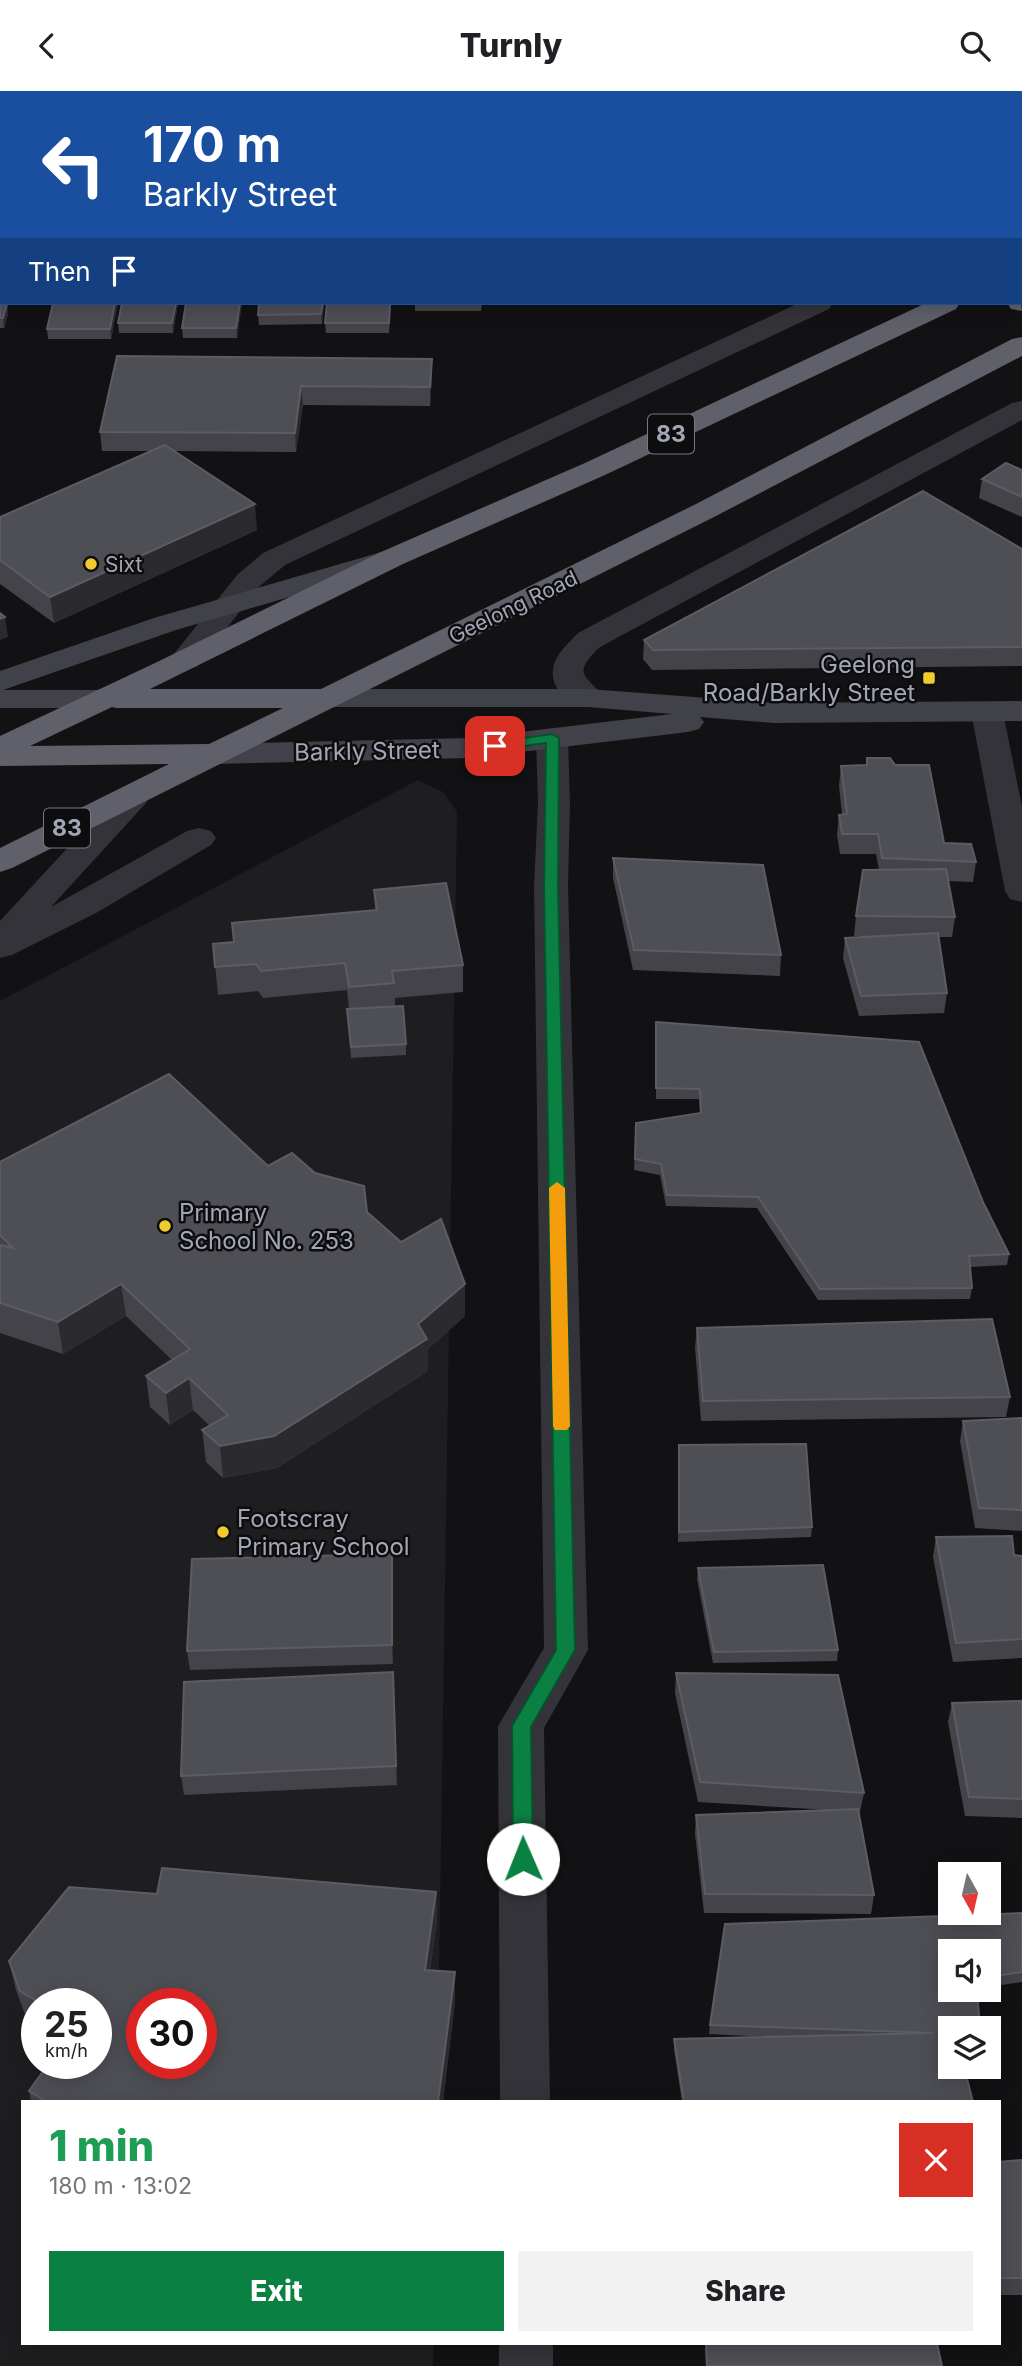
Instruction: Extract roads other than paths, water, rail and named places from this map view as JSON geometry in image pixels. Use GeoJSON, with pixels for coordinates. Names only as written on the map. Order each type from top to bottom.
{"type":"FeatureCollection","features":[{"type":"Feature","properties":{"kind":"highway","name":"83"},"geometry":{"type":"LineString","coordinates":[[0,748],[392,558],[594,469],[943,305]]}},
{"type":"Feature","properties":{"kind":"highway","name":"Geelong Road"},"geometry":{"type":"LineString","coordinates":[[0,861],[706,510],[1022,345]]}},
{"type":"Feature","properties":{"kind":"highway","name":"Barkly Street"},"geometry":{"type":"LineString","coordinates":[[103,699],[328,698]]}},
{"type":"Feature","properties":{"kind":"highway","name":"Barkly Street"},"geometry":{"type":"LineString","coordinates":[[0,756],[214,754]]}},
{"type":"Feature","properties":{"kind":"street"},"geometry":{"type":"LineString","coordinates":[[185,660],[256,571],[274,559],[816,305]]}},
{"type":"Feature","properties":{"kind":"street"},"geometry":{"type":"LineString","coordinates":[[588,698],[570,682],[568,670],[574,655],[589,640],[1022,409]]}},
{"type":"Feature","properties":{"kind":"street"},"geometry":{"type":"LineString","coordinates":[[0,681],[145,630],[392,558]]}},
{"type":"Feature","properties":{"kind":"street","name":"Barkly Street"},"geometry":{"type":"LineString","coordinates":[[328,698],[588,698],[774,713],[1022,711]]}},
{"type":"Feature","properties":{"kind":"street","name":"Barkly Street"},"geometry":{"type":"LineString","coordinates":[[0,699],[103,699]]}},
{"type":"Feature","properties":{"kind":"street"},"geometry":{"type":"LineString","coordinates":[[986,712],[1022,891]]}},
{"type":"Feature","properties":{"kind":"street","name":"Barkly Street"},"geometry":{"type":"LineString","coordinates":[[214,754],[470,748],[774,713]]}},
{"type":"Feature","properties":{"kind":"street"},"geometry":{"type":"LineString","coordinates":[[525,2100],[521,1726],[566,1650],[551,887],[554,791],[552,738]]}},
{"type":"Feature","properties":{"kind":"street"},"geometry":{"type":"LineString","coordinates":[[0,945],[134,796]]}},
{"type":"Feature","properties":{"kind":"street"},"geometry":{"type":"LineString","coordinates":[[0,945],[84,905],[199,838]]}},
{"type":"Feature","properties":{"kind":"street"},"geometry":{"type":"LineString","coordinates":[[526,2345],[526,2366]]}},
{"type":"Feature","properties":{"kind":"place","name":"Sixt"},"geometry":{"type":"Point","coordinates":[91,564]}},
{"type":"Feature","properties":{"kind":"place","name":"Geelong Road/Barkly Street"},"geometry":{"type":"Point","coordinates":[929,678]}},
{"type":"Feature","properties":{"kind":"place","name":"Primary School No. 253"},"geometry":{"type":"Point","coordinates":[165,1226]}},
{"type":"Feature","properties":{"kind":"place","name":"Footscray Primary School"},"geometry":{"type":"Point","coordinates":[223,1532]}}]}
